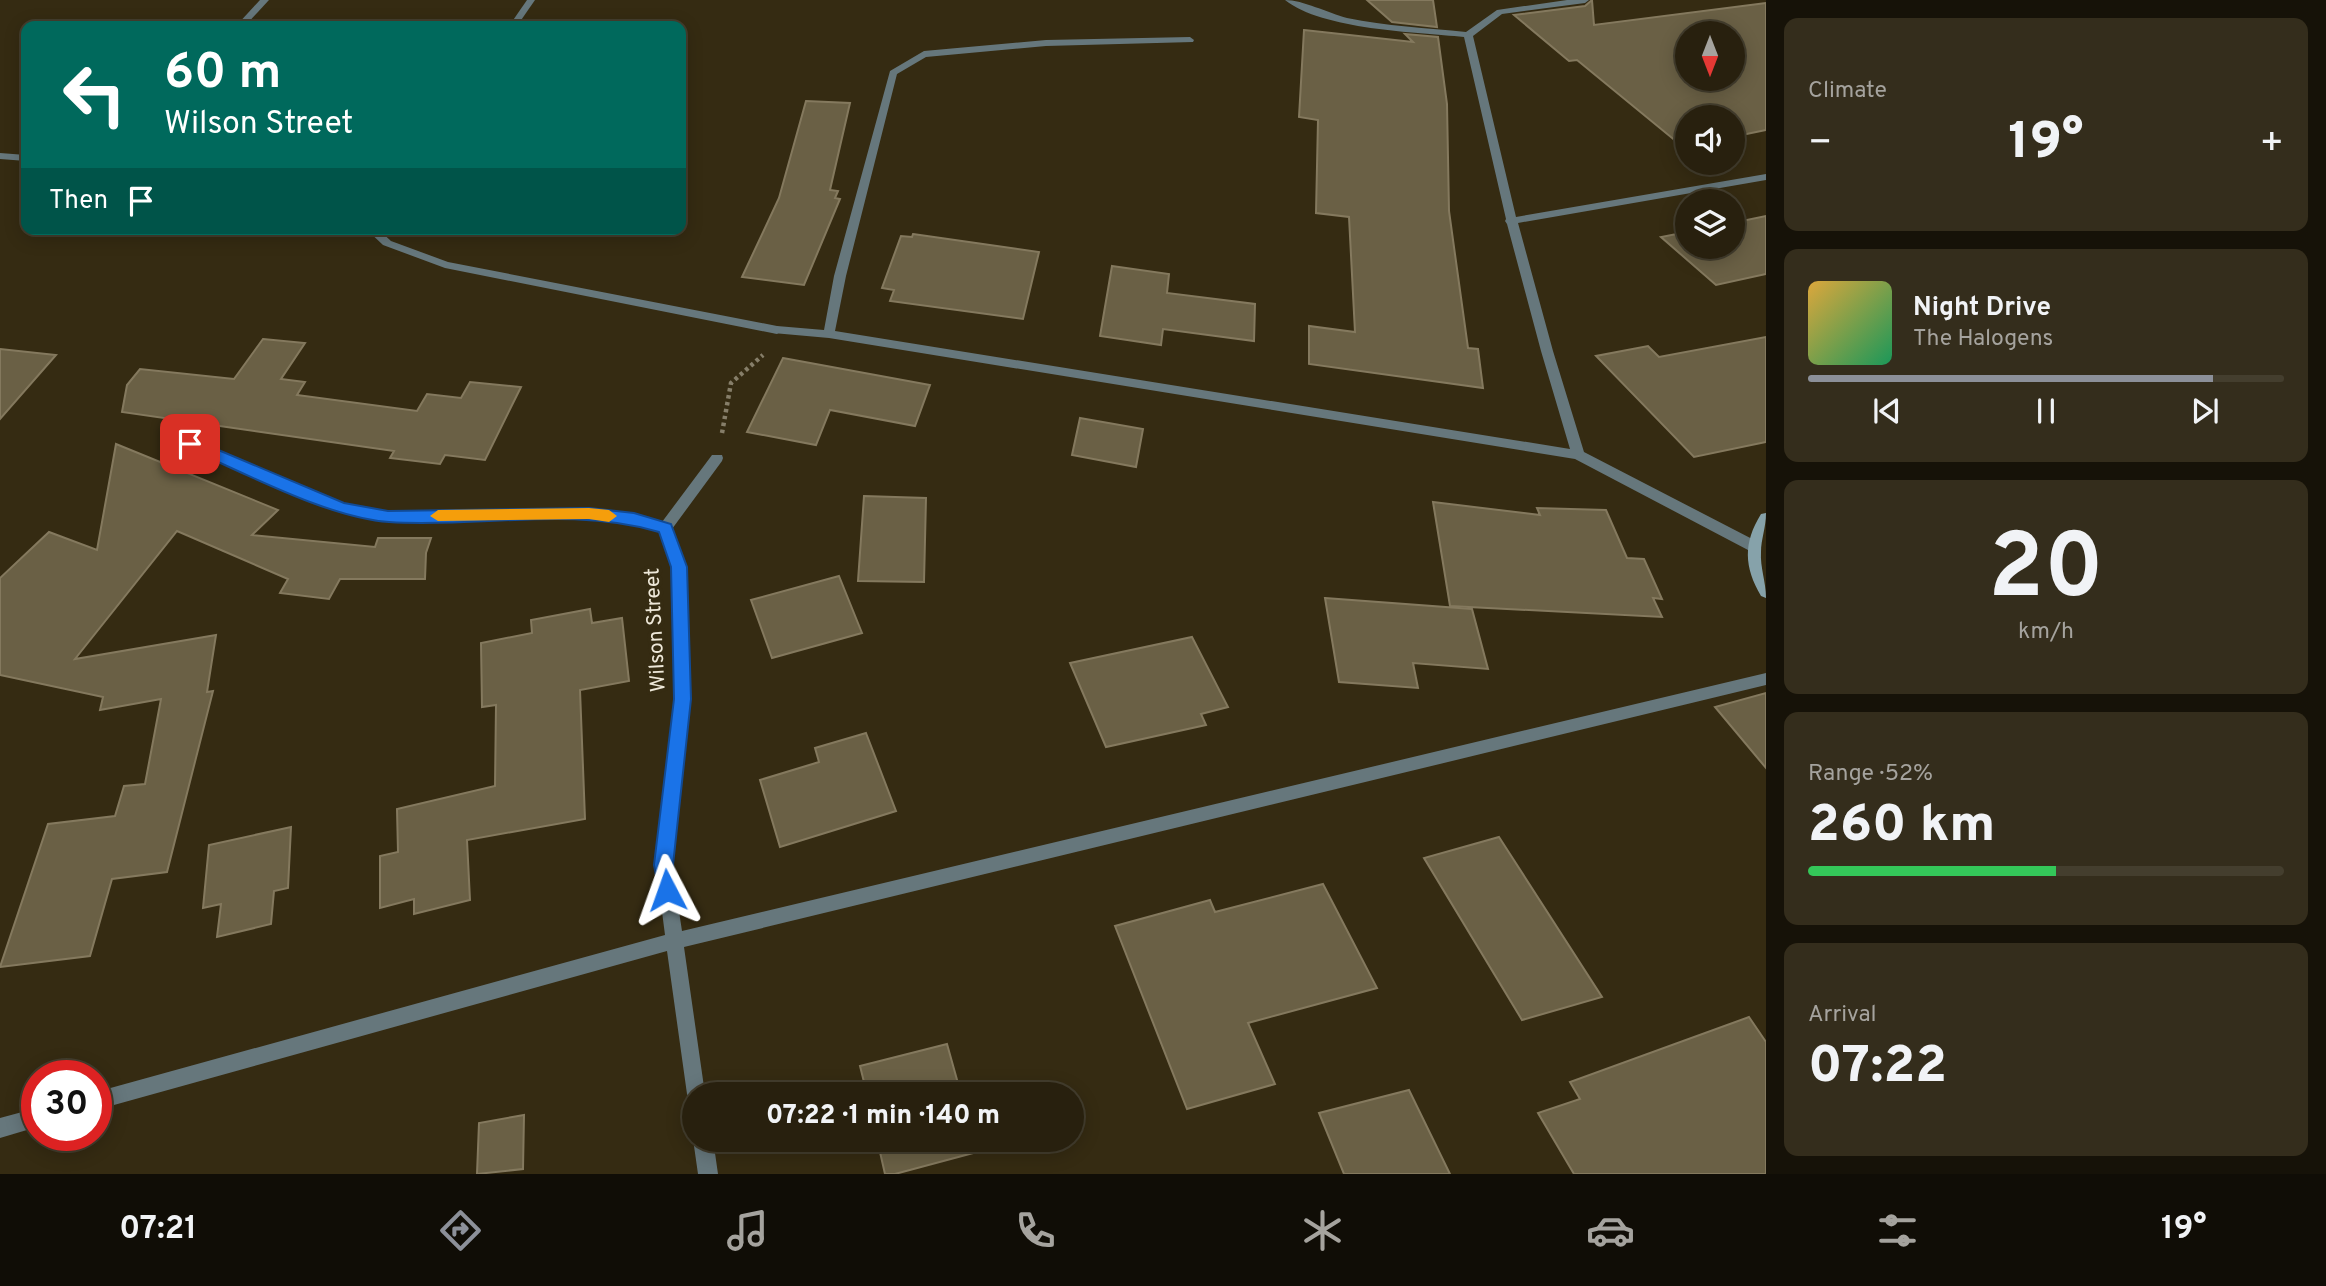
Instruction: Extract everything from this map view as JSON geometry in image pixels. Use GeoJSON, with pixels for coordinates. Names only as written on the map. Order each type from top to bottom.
{"type":"FeatureCollection","features":[{"type":"Feature","properties":{"kind":"street"},"geometry":{"type":"LineString","coordinates":[[245,21],[265,0]]}},
{"type":"Feature","properties":{"kind":"street"},"geometry":{"type":"LineString","coordinates":[[516,21],[531,0]]}},
{"type":"Feature","properties":{"kind":"street"},"geometry":{"type":"LineString","coordinates":[[1289,0],[1306,11],[1380,25],[1468,35],[1500,12],[1585,0]]}},
{"type":"Feature","properties":{"kind":"street"},"geometry":{"type":"LineString","coordinates":[[1468,35],[1510,221],[1553,378],[1578,456]]}},
{"type":"Feature","properties":{"kind":"street"},"geometry":{"type":"LineString","coordinates":[[830,334],[840,276],[893,73],[924,54],[1046,43],[1190,40]]}},
{"type":"Feature","properties":{"kind":"street"},"geometry":{"type":"LineString","coordinates":[[0,156],[21,158]]}},
{"type":"Feature","properties":{"kind":"street"},"geometry":{"type":"LineString","coordinates":[[1510,221],[1766,177]]}},
{"type":"Feature","properties":{"kind":"street"},"geometry":{"type":"LineString","coordinates":[[378,235],[387,243],[445,265],[777,330],[830,334],[1578,456],[1753,546]]}},
{"type":"Feature","properties":{"kind":"street"},"geometry":{"type":"LineString","coordinates":[[190,444],[342,508],[388,516],[589,514],[634,519],[665,528],[717,458]]}},
{"type":"Feature","properties":{"kind":"street"},"geometry":{"type":"LineString","coordinates":[[1766,518],[1753,546],[1756,578],[1766,592]]}},
{"type":"Feature","properties":{"kind":"street","name":"Wilson Street"},"geometry":{"type":"LineString","coordinates":[[665,528],[679,567],[682,686],[664,865],[694,1082]]}},
{"type":"Feature","properties":{"kind":"street"},"geometry":{"type":"LineString","coordinates":[[112,1097],[674,941],[1766,679]]}},
{"type":"Feature","properties":{"kind":"street"},"geometry":{"type":"LineString","coordinates":[[0,1128],[21,1122]]}},
{"type":"Feature","properties":{"kind":"street"},"geometry":{"type":"LineString","coordinates":[[705,1152],[708,1174]]}},
{"type":"Feature","properties":{"kind":"path"},"geometry":{"type":"LineString","coordinates":[[717,458],[731,383],[762,356],[777,330]]}},
{"type":"Feature","properties":{"kind":"building"},"geometry":{"type":"Polygon","coordinates":[[[1367,0],[1433,0],[1437,27],[1392,22],[1367,0]]]}},
{"type":"Feature","properties":{"kind":"building"},"geometry":{"type":"Polygon","coordinates":[[[1592,0],[1594,25],[1766,3],[1766,130],[1745,134],[1745,105],[1675,105],[1675,140],[1577,60],[1569,61],[1514,15],[1585,6],[1592,0]]]}},
{"type":"Feature","properties":{"kind":"building"},"geometry":{"type":"Polygon","coordinates":[[[1304,30],[1413,42],[1405,34],[1438,37],[1447,104],[1449,211],[1468,348],[1478,349],[1483,388],[1309,364],[1309,326],[1355,332],[1349,217],[1316,213],[1318,120],[1299,117],[1304,30]]]}},
{"type":"Feature","properties":{"kind":"building"},"geometry":{"type":"Polygon","coordinates":[[[806,101],[850,103],[830,190],[838,191],[835,198],[840,199],[804,285],[742,277],[779,198],[806,101]]]}},
{"type":"Feature","properties":{"kind":"building"},"geometry":{"type":"Polygon","coordinates":[[[1766,216],[1766,274],[1716,285],[1686,259],[1745,259],[1745,220],[1766,216]]]}},
{"type":"Feature","properties":{"kind":"building"},"geometry":{"type":"Polygon","coordinates":[[[913,234],[1039,252],[1023,319],[890,301],[894,290],[882,288],[901,236],[912,237],[913,234]]]}},
{"type":"Feature","properties":{"kind":"building"},"geometry":{"type":"Polygon","coordinates":[[[1675,234],[1675,249],[1661,237],[1675,234]]]}},
{"type":"Feature","properties":{"kind":"building"},"geometry":{"type":"Polygon","coordinates":[[[1112,266],[1169,274],[1167,293],[1255,304],[1254,341],[1163,329],[1161,345],[1100,336],[1112,266]]]}},
{"type":"Feature","properties":{"kind":"building"},"geometry":{"type":"Polygon","coordinates":[[[1766,337],[1766,442],[1694,457],[1596,356],[1648,346],[1659,357],[1766,337]]]}},
{"type":"Feature","properties":{"kind":"building"},"geometry":{"type":"Polygon","coordinates":[[[263,339],[305,343],[281,379],[305,382],[297,395],[417,411],[427,394],[461,398],[470,382],[521,387],[485,460],[445,455],[440,464],[390,458],[394,451],[122,412],[127,385],[140,369],[234,379],[263,339]]]}},
{"type":"Feature","properties":{"kind":"building"},"geometry":{"type":"Polygon","coordinates":[[[0,349],[56,355],[0,419],[0,349]]]}},
{"type":"Feature","properties":{"kind":"building"},"geometry":{"type":"Polygon","coordinates":[[[783,358],[930,385],[915,426],[830,410],[816,445],[747,432],[783,358]]]}},
{"type":"Feature","properties":{"kind":"building"},"geometry":{"type":"Polygon","coordinates":[[[1080,418],[1143,429],[1136,467],[1072,455],[1080,418]]]}},
{"type":"Feature","properties":{"kind":"building"},"geometry":{"type":"Polygon","coordinates":[[[116,444],[278,510],[252,535],[375,547],[378,538],[431,538],[426,553],[425,579],[340,579],[329,599],[280,593],[288,579],[177,531],[75,659],[216,635],[207,692],[213,691],[167,872],[112,879],[90,956],[0,967],[48,824],[115,816],[124,786],[145,784],[161,699],[100,710],[103,697],[0,675],[0,578],[49,532],[97,550],[116,444]]]}},
{"type":"Feature","properties":{"kind":"building"},"geometry":{"type":"Polygon","coordinates":[[[864,496],[926,498],[924,582],[858,581],[864,496]]]}},
{"type":"Feature","properties":{"kind":"building"},"geometry":{"type":"Polygon","coordinates":[[[1433,502],[1540,515],[1537,508],[1606,510],[1627,558],[1644,559],[1662,599],[1653,598],[1662,617],[1450,606],[1433,502]]]}},
{"type":"Feature","properties":{"kind":"building"},"geometry":{"type":"Polygon","coordinates":[[[839,576],[862,633],[772,658],[751,600],[839,576]]]}},
{"type":"Feature","properties":{"kind":"building"},"geometry":{"type":"Polygon","coordinates":[[[1325,598],[1472,609],[1488,669],[1413,663],[1418,688],[1339,682],[1325,598]]]}},
{"type":"Feature","properties":{"kind":"building"},"geometry":{"type":"Polygon","coordinates":[[[590,609],[592,623],[622,618],[629,681],[580,690],[585,819],[467,840],[470,900],[414,914],[414,899],[380,908],[380,856],[398,852],[397,809],[495,786],[496,705],[482,707],[481,643],[532,633],[531,620],[590,609]]]}},
{"type":"Feature","properties":{"kind":"building"},"geometry":{"type":"Polygon","coordinates":[[[1192,637],[1228,707],[1201,714],[1206,725],[1106,747],[1070,663],[1192,637]]]}},
{"type":"Feature","properties":{"kind":"building"},"geometry":{"type":"Polygon","coordinates":[[[1766,693],[1766,768],[1715,707],[1766,693]]]}},
{"type":"Feature","properties":{"kind":"building"},"geometry":{"type":"Polygon","coordinates":[[[866,733],[896,811],[780,847],[760,780],[819,762],[815,748],[866,733]]]}},
{"type":"Feature","properties":{"kind":"building"},"geometry":{"type":"Polygon","coordinates":[[[291,827],[288,888],[274,891],[271,924],[217,937],[221,904],[203,908],[209,845],[291,827]]]}},
{"type":"Feature","properties":{"kind":"building"},"geometry":{"type":"Polygon","coordinates":[[[1499,837],[1602,997],[1522,1020],[1424,858],[1499,837]]]}},
{"type":"Feature","properties":{"kind":"building"},"geometry":{"type":"Polygon","coordinates":[[[1323,884],[1377,988],[1248,1023],[1275,1084],[1187,1109],[1115,926],[1210,900],[1215,912],[1323,884]]]}},
{"type":"Feature","properties":{"kind":"building"},"geometry":{"type":"Polygon","coordinates":[[[1749,1017],[1766,1042],[1766,1174],[1574,1174],[1538,1113],[1580,1099],[1570,1082],[1749,1017]]]}},
{"type":"Feature","properties":{"kind":"building"},"geometry":{"type":"Polygon","coordinates":[[[947,1044],[958,1082],[864,1082],[860,1066],[947,1044]]]}},
{"type":"Feature","properties":{"kind":"building"},"geometry":{"type":"Polygon","coordinates":[[[1409,1090],[1450,1174],[1344,1174],[1319,1113],[1409,1090]]]}},
{"type":"Feature","properties":{"kind":"building"},"geometry":{"type":"Polygon","coordinates":[[[524,1115],[523,1169],[477,1174],[479,1123],[524,1115]]]}},
{"type":"Feature","properties":{"kind":"building"},"geometry":{"type":"Polygon","coordinates":[[[880,1152],[977,1152],[895,1174],[885,1174],[880,1152]]]}},
{"type":"Feature","properties":{"kind":"slow traffic"},"geometry":{"type":"LineString","coordinates":[[438,516],[609,516]]}},
{"type":"Feature","properties":{"kind":"route"},"geometry":{"type":"LineString","coordinates":[[190,444],[342,508],[388,516],[589,514],[634,519],[665,528],[679,567],[682,699],[664,865],[667,890]]}}]}
